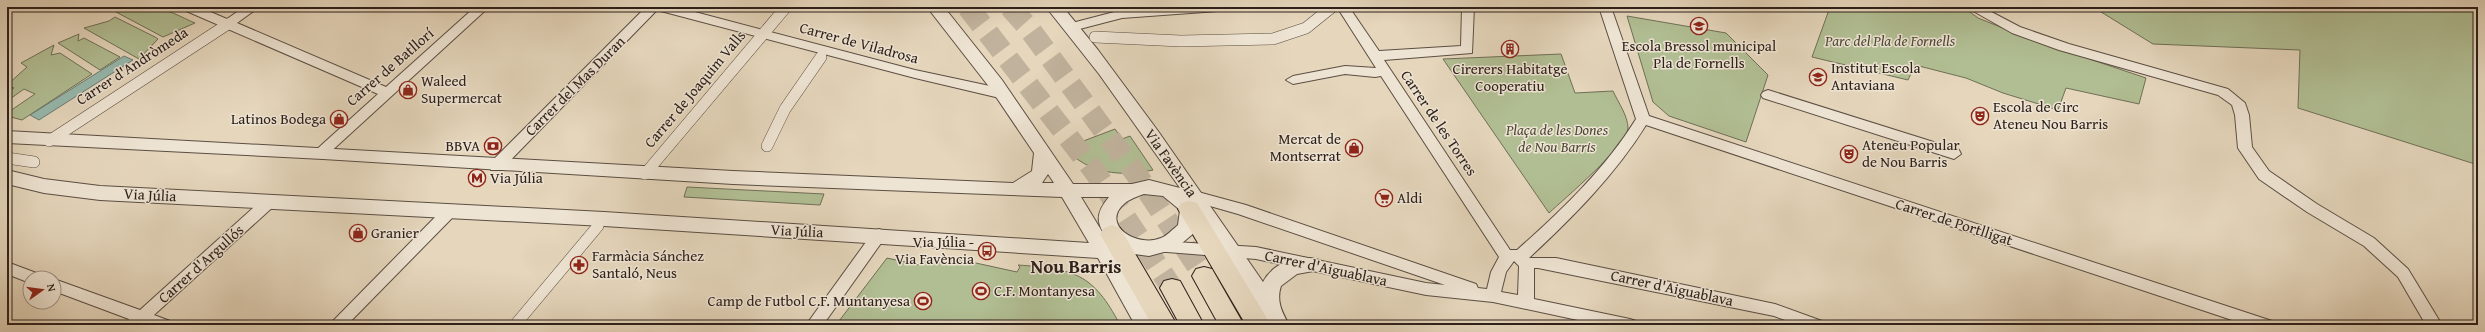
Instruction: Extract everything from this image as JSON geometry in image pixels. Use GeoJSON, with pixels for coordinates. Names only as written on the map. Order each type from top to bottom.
{"type":"FeatureCollection","features":[{"type":"Feature","properties":{"kind":"highway"},"geometry":{"type":"LineString","coordinates":[[1192,203],[1270,321]]}},
{"type":"Feature","properties":{"kind":"highway"},"geometry":{"type":"LineString","coordinates":[[1116,242],[1165,325]]}},
{"type":"Feature","properties":{"kind":"highway"},"geometry":{"type":"LineString","coordinates":[[1204,276],[1232,325]]}},
{"type":"Feature","properties":{"kind":"highway"},"geometry":{"type":"LineString","coordinates":[[1172,288],[1192,325]]}},
{"type":"Feature","properties":{"kind":"street"},"geometry":{"type":"LineString","coordinates":[[188,7],[386,92]]}},
{"type":"Feature","properties":{"kind":"street","name":"Carrer d'Andròmeda"},"geometry":{"type":"LineString","coordinates":[[49,141],[253,7]]}},
{"type":"Feature","properties":{"kind":"street","name":"Carrer de Batllorí"},"geometry":{"type":"LineString","coordinates":[[321,153],[386,92],[483,7]]}},
{"type":"Feature","properties":{"kind":"street","name":"Carrer del Mas Duran"},"geometry":{"type":"LineString","coordinates":[[496,166],[653,7]]}},
{"type":"Feature","properties":{"kind":"street","name":"Carrer de Viladrosa"},"geometry":{"type":"LineString","coordinates":[[661,7],[915,74],[1004,94]]}},
{"type":"Feature","properties":{"kind":"street","name":"Carrer de Joaquim Valls"},"geometry":{"type":"LineString","coordinates":[[645,174],[786,7]]}},
{"type":"Feature","properties":{"kind":"street"},"geometry":{"type":"LineString","coordinates":[[7,137],[49,141],[321,153],[496,166],[645,174],[1014,190],[1070,196],[1154,187],[1166,189],[1184,201],[1192,203],[1187,228],[1180,236],[1159,247],[1116,242],[1070,196],[1043,151],[1004,94],[935,7]]}},
{"type":"Feature","properties":{"kind":"street","name":"Via Favència"},"geometry":{"type":"LineString","coordinates":[[1054,7],[1072,27],[1181,177],[1192,203]]}},
{"type":"Feature","properties":{"kind":"street"},"geometry":{"type":"LineString","coordinates":[[1072,27],[1122,14],[1218,7]]}},
{"type":"Feature","properties":{"kind":"street"},"geometry":{"type":"LineString","coordinates":[[1095,37],[1181,41],[1273,39],[1288,37],[1311,27],[1332,7]]}},
{"type":"Feature","properties":{"kind":"street","name":"Carrer de les Torres"},"geometry":{"type":"LineString","coordinates":[[1343,7],[1383,71],[1400,91],[1518,260]]}},
{"type":"Feature","properties":{"kind":"street"},"geometry":{"type":"LineString","coordinates":[[1374,56],[1467,50],[1468,7]]}},
{"type":"Feature","properties":{"kind":"street"},"geometry":{"type":"LineString","coordinates":[[1492,296],[1497,271],[1518,260],[1568,213],[1630,140],[1643,119],[1605,7]]}},
{"type":"Feature","properties":{"kind":"street"},"geometry":{"type":"LineString","coordinates":[[1972,7],[2016,30],[2064,47],[2223,92],[2238,103],[2242,115],[2245,148],[2264,175],[2312,208],[2369,242],[2403,273],[2434,325]]}},
{"type":"Feature","properties":{"kind":"street"},"geometry":{"type":"LineString","coordinates":[[767,146],[785,109],[821,57]]}},
{"type":"Feature","properties":{"kind":"street"},"geometry":{"type":"LineString","coordinates":[[1293,80],[1346,70],[1375,73],[1383,71]]}},
{"type":"Feature","properties":{"kind":"street"},"geometry":{"type":"LineString","coordinates":[[1768,95],[1954,154]]}},
{"type":"Feature","properties":{"kind":"street","name":"Carrer de Portlligat"},"geometry":{"type":"LineString","coordinates":[[1643,119],[2266,325]]}},
{"type":"Feature","properties":{"kind":"street"},"geometry":{"type":"LineString","coordinates":[[1014,190],[1034,181],[1039,176],[1043,170],[1043,151]]}},
{"type":"Feature","properties":{"kind":"street"},"geometry":{"type":"LineString","coordinates":[[7,158],[34,162]]}},
{"type":"Feature","properties":{"kind":"street","name":"Via Júlia"},"geometry":{"type":"LineString","coordinates":[[7,177],[70,190],[268,202],[879,235],[1116,242]]}},
{"type":"Feature","properties":{"kind":"street","name":"Carrer d'Aiguablava"},"geometry":{"type":"LineString","coordinates":[[1181,177],[1199,192],[1218,202],[1492,296]]}},
{"type":"Feature","properties":{"kind":"street"},"geometry":{"type":"LineString","coordinates":[[1130,190],[1120,196],[1108,211],[1116,242],[1145,325]]}},
{"type":"Feature","properties":{"kind":"street","name":"Carrer d'Argullós"},"geometry":{"type":"LineString","coordinates":[[137,321],[268,202]]}},
{"type":"Feature","properties":{"kind":"street","name":"Carrer d'Aiguablava"},"geometry":{"type":"LineString","coordinates":[[1192,203],[1218,202]]}},
{"type":"Feature","properties":{"kind":"street"},"geometry":{"type":"LineString","coordinates":[[337,325],[450,211]]}},
{"type":"Feature","properties":{"kind":"street"},"geometry":{"type":"LineString","coordinates":[[515,325],[598,226]]}},
{"type":"Feature","properties":{"kind":"street"},"geometry":{"type":"LineString","coordinates":[[814,325],[879,235]]}},
{"type":"Feature","properties":{"kind":"street","name":"Carrer d'Aiguablava"},"geometry":{"type":"LineString","coordinates":[[1159,247],[1256,253],[1426,289],[1492,296],[1630,325]]}},
{"type":"Feature","properties":{"kind":"street"},"geometry":{"type":"LineString","coordinates":[[1518,260],[1526,303]]}},
{"type":"Feature","properties":{"kind":"street","name":"Carrer d'Aiguablava"},"geometry":{"type":"LineString","coordinates":[[1518,260],[1546,262],[1775,310],[1816,325]]}},
{"type":"Feature","properties":{"kind":"street"},"geometry":{"type":"LineString","coordinates":[[1270,321],[1268,296],[1277,276],[1291,267],[1312,265]]}},
{"type":"Feature","properties":{"kind":"street"},"geometry":{"type":"LineString","coordinates":[[7,268],[22,274]]}},
{"type":"Feature","properties":{"kind":"street"},"geometry":{"type":"LineString","coordinates":[[62,288],[137,321],[164,325]]}},
{"type":"Feature","properties":{"kind":"green space"},"geometry":{"type":"Polygon","coordinates":[[[123,7],[134,10],[141,7],[157,8],[173,13],[195,23],[163,37],[116,12],[123,7]]]}},
{"type":"Feature","properties":{"kind":"green space","name":"Parc del Pla de Fornells"},"geometry":{"type":"Polygon","coordinates":[[[1830,7],[1963,7],[1978,18],[2030,39],[2146,78],[2139,104],[2066,88],[2058,110],[2003,93],[1966,78],[1915,65],[1908,80],[1812,57],[1830,7]]]}},
{"type":"Feature","properties":{"kind":"green space"},"geometry":{"type":"Polygon","coordinates":[[[2093,7],[2478,7],[2478,165],[2298,108],[2300,50],[2153,44],[2093,7]]]}},
{"type":"Feature","properties":{"kind":"green space"},"geometry":{"type":"Polygon","coordinates":[[[1627,16],[1726,33],[1768,75],[1746,142],[1669,116],[1653,102],[1627,16]]]}},
{"type":"Feature","properties":{"kind":"green space"},"geometry":{"type":"Polygon","coordinates":[[[115,17],[158,39],[139,59],[84,28],[109,21],[115,17]]]}},
{"type":"Feature","properties":{"kind":"green space"},"geometry":{"type":"Polygon","coordinates":[[[79,34],[78,41],[84,38],[120,57],[100,70],[58,43],[79,34]]]}},
{"type":"Feature","properties":{"kind":"green space"},"geometry":{"type":"Polygon","coordinates":[[[54,45],[51,55],[60,53],[92,74],[22,120],[7,116],[7,113],[35,94],[24,89],[7,101],[7,92],[14,88],[7,85],[27,67],[21,63],[54,45]]]}},
{"type":"Feature","properties":{"kind":"green space","name":"Plaça de les Dones de Nou Barris"},"geometry":{"type":"Polygon","coordinates":[[[1561,54],[1575,93],[1613,91],[1625,114],[1628,128],[1625,136],[1607,159],[1549,213],[1443,59],[1561,54]]]}},
{"type":"Feature","properties":{"kind":"green space"},"geometry":{"type":"Polygon","coordinates":[[[1115,129],[1122,139],[1130,136],[1153,170],[1129,173],[1106,171],[1084,163],[1074,157],[1065,148],[1115,129]]]}},
{"type":"Feature","properties":{"kind":"green space"},"geometry":{"type":"Polygon","coordinates":[[[687,187],[824,194],[820,205],[684,197],[687,187]]]}},
{"type":"Feature","properties":{"kind":"green space","name":"C.F. Montanyesa"},"geometry":{"type":"Polygon","coordinates":[[[923,257],[950,263],[953,258],[1017,272],[1020,267],[1018,265],[1068,272],[1091,284],[1101,294],[1120,325],[836,325],[887,258],[919,265],[923,257]]]}},
{"type":"Feature","properties":{"kind":"water"},"geometry":{"type":"Polygon","coordinates":[[[124,56],[133,60],[39,120],[30,115],[124,56]]]}},
{"type":"Feature","properties":{"kind":"tunnel"},"geometry":{"type":"LineString","coordinates":[[968,7],[1095,172],[1172,288]]}},
{"type":"Feature","properties":{"kind":"tunnel"},"geometry":{"type":"LineString","coordinates":[[1010,7],[1028,27],[1139,178],[1204,276]]}},
{"type":"Feature","properties":{"kind":"place","name":"Escola Bressol municipal Pla de Fornells"},"geometry":{"type":"Point","coordinates":[1699,26]}},
{"type":"Feature","properties":{"kind":"place","name":"Cirerers Habitatge Cooperatiu"},"geometry":{"type":"Point","coordinates":[1510,49]}},
{"type":"Feature","properties":{"kind":"place","name":"Institut Escola Antaviana"},"geometry":{"type":"Point","coordinates":[1818,77]}},
{"type":"Feature","properties":{"kind":"place","name":"Waleed Supermercat"},"geometry":{"type":"Point","coordinates":[408,90]}},
{"type":"Feature","properties":{"kind":"place","name":"Escola de Circ Ateneu Nou Barris"},"geometry":{"type":"Point","coordinates":[1980,116]}},
{"type":"Feature","properties":{"kind":"place","name":"Latinos Bodega"},"geometry":{"type":"Point","coordinates":[339,119]}},
{"type":"Feature","properties":{"kind":"place","name":"BBVA"},"geometry":{"type":"Point","coordinates":[493,146]}},
{"type":"Feature","properties":{"kind":"place","name":"Mercat de Montserrat"},"geometry":{"type":"Point","coordinates":[1354,148]}},
{"type":"Feature","properties":{"kind":"place","name":"Ateneu Popular de Nou Barris"},"geometry":{"type":"Point","coordinates":[1849,154]}},
{"type":"Feature","properties":{"kind":"place","name":"Via Júlia"},"geometry":{"type":"Point","coordinates":[477,178]}},
{"type":"Feature","properties":{"kind":"place","name":"Aldi"},"geometry":{"type":"Point","coordinates":[1384,198]}},
{"type":"Feature","properties":{"kind":"place","name":"Granier"},"geometry":{"type":"Point","coordinates":[358,233]}},
{"type":"Feature","properties":{"kind":"place","name":"Via Júlia - Via Favència"},"geometry":{"type":"Point","coordinates":[987,251]}},
{"type":"Feature","properties":{"kind":"place","name":"Farmàcia Sánchez Santaló, Neus"},"geometry":{"type":"Point","coordinates":[579,265]}},
{"type":"Feature","properties":{"kind":"place","name":"C.F. Montanyesa"},"geometry":{"type":"Point","coordinates":[981,291]}},
{"type":"Feature","properties":{"kind":"place","name":"Camp de Futbol C.F. Muntanyesa"},"geometry":{"type":"Point","coordinates":[923,301]}},
{"type":"Feature","properties":{"kind":"district","name":"Nou Barris"},"geometry":{"type":"Point","coordinates":[1076,266]}}]}
